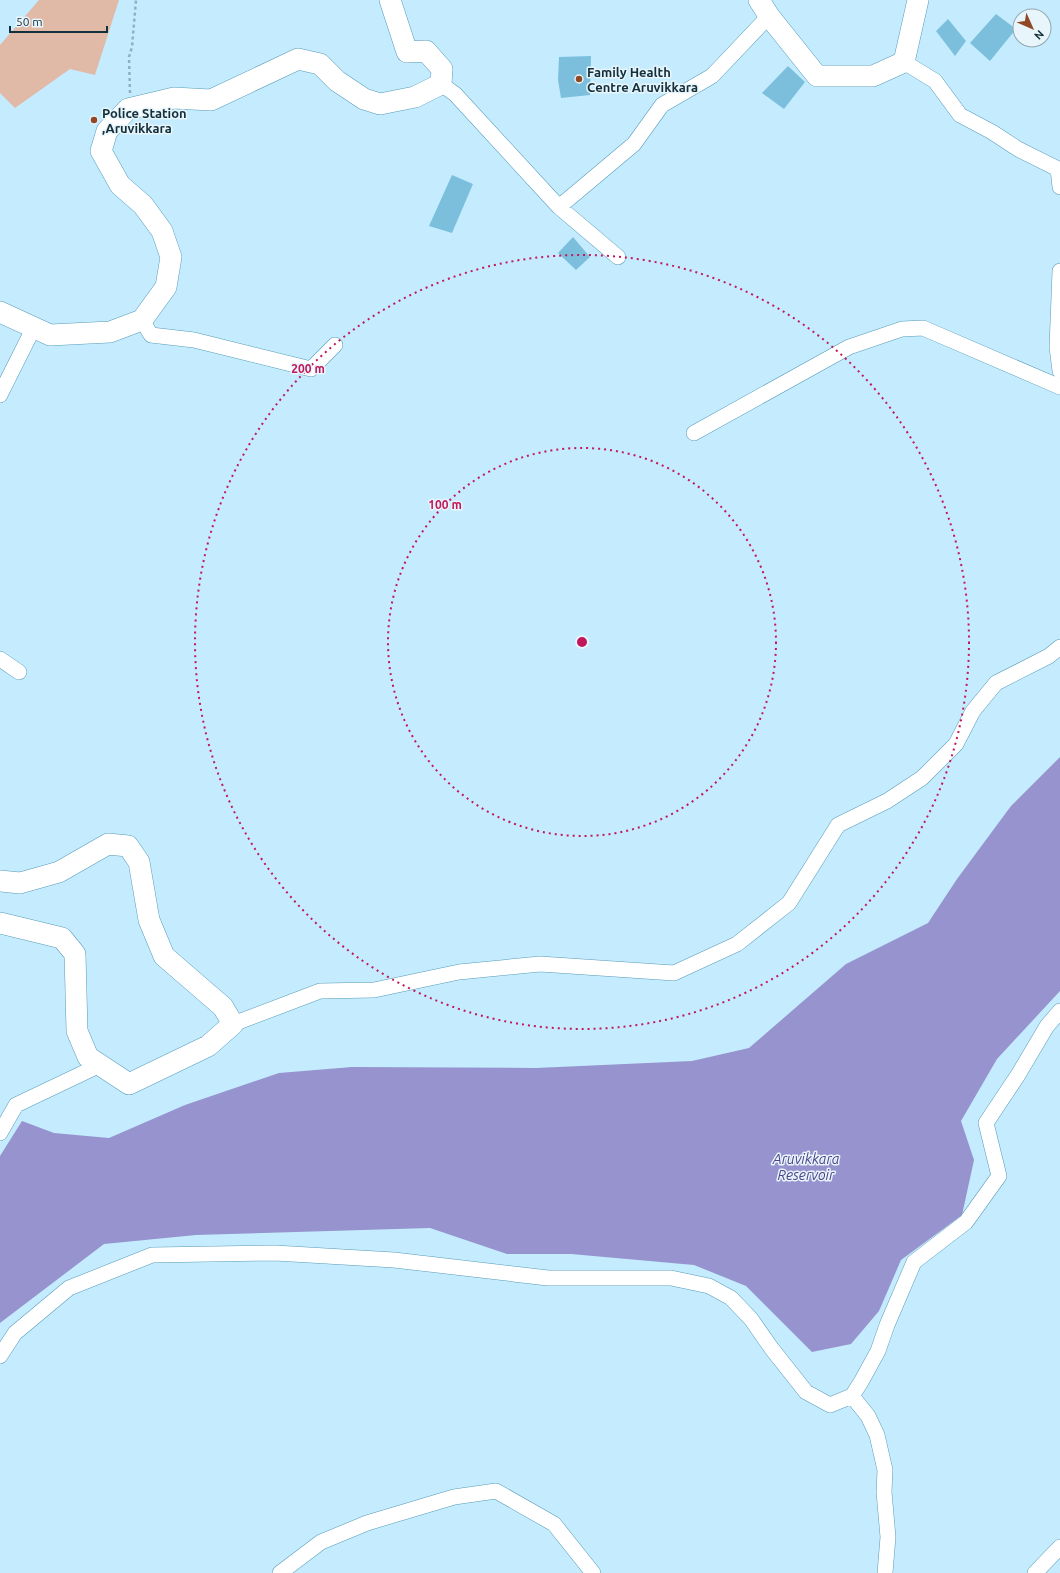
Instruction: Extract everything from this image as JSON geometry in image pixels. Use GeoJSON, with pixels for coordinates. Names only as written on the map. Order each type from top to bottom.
{"type":"FeatureCollection","features":[{"type":"Feature","properties":{"kind":"street"},"geometry":{"type":"LineString","coordinates":[[390,0],[407,52],[426,51],[442,69],[441,84]]}},
{"type":"Feature","properties":{"kind":"street"},"geometry":{"type":"LineString","coordinates":[[904,62],[918,0]]}},
{"type":"Feature","properties":{"kind":"street"},"geometry":{"type":"LineString","coordinates":[[559,206],[634,144],[662,106],[712,76],[764,8],[817,76],[873,76],[904,62]]}},
{"type":"Feature","properties":{"kind":"street"},"geometry":{"type":"LineString","coordinates":[[0,312],[50,335],[110,332],[142,320],[166,287],[171,256],[162,231],[144,205],[120,185],[101,151],[107,131],[128,110],[174,98],[211,100],[298,59],[320,64],[337,81],[364,99],[380,104],[415,98],[441,84]]}},
{"type":"Feature","properties":{"kind":"street"},"geometry":{"type":"LineString","coordinates":[[904,62],[934,81],[960,115],[992,132],[1018,149],[1058,169],[1060,187]]}},
{"type":"Feature","properties":{"kind":"street"},"geometry":{"type":"LineString","coordinates":[[441,84],[455,94],[559,206],[618,257]]}},
{"type":"Feature","properties":{"kind":"street"},"geometry":{"type":"LineString","coordinates":[[1060,270],[1058,347],[1060,371]]}},
{"type":"Feature","properties":{"kind":"street"},"geometry":{"type":"LineString","coordinates":[[142,320],[151,335],[194,340],[311,369],[335,345]]}},
{"type":"Feature","properties":{"kind":"street"},"geometry":{"type":"LineString","coordinates":[[0,395],[34,327]]}},
{"type":"Feature","properties":{"kind":"street"},"geometry":{"type":"LineString","coordinates":[[694,433],[849,347],[902,329],[923,328],[1060,387]]}},
{"type":"Feature","properties":{"kind":"street"},"geometry":{"type":"LineString","coordinates":[[0,923],[62,938],[75,954],[77,1032],[88,1057],[129,1084],[208,1046],[233,1024],[320,990],[374,990],[459,972],[540,964],[674,973],[737,944],[790,903],[838,825],[886,801],[922,778],[956,744],[973,711],[996,683],[1049,656],[1060,647]]}},
{"type":"Feature","properties":{"kind":"street"},"geometry":{"type":"LineString","coordinates":[[0,659],[19,672]]}},
{"type":"Feature","properties":{"kind":"street"},"geometry":{"type":"LineString","coordinates":[[0,881],[20,883],[59,872],[108,844],[128,846],[139,862],[149,920],[164,956],[223,1007],[233,1024]]}},
{"type":"Feature","properties":{"kind":"street"},"geometry":{"type":"LineString","coordinates":[[0,1356],[15,1333],[69,1288],[152,1255],[275,1253],[394,1260],[548,1278],[671,1278],[708,1286],[731,1298],[751,1319],[772,1349],[806,1392],[830,1406],[852,1396],[878,1351],[886,1325],[914,1262],[966,1222],[999,1176],[986,1122],[1018,1075],[1047,1026],[1060,1011]]}},
{"type":"Feature","properties":{"kind":"street"},"geometry":{"type":"LineString","coordinates":[[0,1133],[16,1105],[100,1065]]}},
{"type":"Feature","properties":{"kind":"street"},"geometry":{"type":"LineString","coordinates":[[852,1396],[868,1416],[877,1436],[885,1470],[884,1492],[888,1537],[885,1573]]}},
{"type":"Feature","properties":{"kind":"street"},"geometry":{"type":"LineString","coordinates":[[280,1573],[321,1542],[367,1523],[454,1497],[496,1491],[554,1524],[593,1573]]}},
{"type":"Feature","properties":{"kind":"street"},"geometry":{"type":"LineString","coordinates":[[1035,1573],[1060,1547]]}},
{"type":"Feature","properties":{"kind":"path"},"geometry":{"type":"LineString","coordinates":[[131,89],[128,72],[129,57],[132,47],[136,0]]}},
{"type":"Feature","properties":{"kind":"shaded area"},"geometry":{"type":"Polygon","coordinates":[[[39,0],[119,0],[95,75],[70,69],[15,108],[0,93],[0,45],[39,0]]]}},
{"type":"Feature","properties":{"kind":"water","name":"Aruvikkara Reservoir"},"geometry":{"type":"Polygon","coordinates":[[[1060,757],[1060,991],[997,1059],[961,1121],[974,1160],[962,1215],[901,1260],[879,1311],[851,1344],[812,1352],[746,1286],[694,1265],[571,1254],[507,1254],[430,1228],[196,1235],[104,1244],[0,1323],[0,1156],[22,1121],[54,1133],[109,1138],[185,1105],[279,1073],[352,1067],[536,1068],[692,1061],[749,1048],[846,964],[928,923],[957,879],[1011,806],[1060,757]]]}},
{"type":"Feature","properties":{"kind":"building"},"geometry":{"type":"Polygon","coordinates":[[[996,14],[1012,26],[1012,34],[990,61],[970,43],[996,14]]]}},
{"type":"Feature","properties":{"kind":"building"},"geometry":{"type":"Polygon","coordinates":[[[948,19],[966,41],[955,56],[936,31],[948,19]]]}},
{"type":"Feature","properties":{"kind":"building","name":"Family Health Centre Aruvikkara"},"geometry":{"type":"Polygon","coordinates":[[[591,56],[590,95],[561,98],[558,80],[559,57],[591,56]]]}},
{"type":"Feature","properties":{"kind":"building"},"geometry":{"type":"Polygon","coordinates":[[[788,66],[805,82],[784,109],[762,93],[788,66]]]}},
{"type":"Feature","properties":{"kind":"building"},"geometry":{"type":"Polygon","coordinates":[[[452,175],[473,184],[452,233],[429,226],[452,175]]]}},
{"type":"Feature","properties":{"kind":"building"},"geometry":{"type":"Polygon","coordinates":[[[573,237],[590,257],[576,270],[558,253],[573,237]]]}},
{"type":"Feature","properties":{"kind":"place","name":"Family Health Centre Aruvikkara"},"geometry":{"type":"Point","coordinates":[579,79]}},
{"type":"Feature","properties":{"kind":"place","name":"Police Station ,Aruvikkara"},"geometry":{"type":"Point","coordinates":[94,120]}}]}
